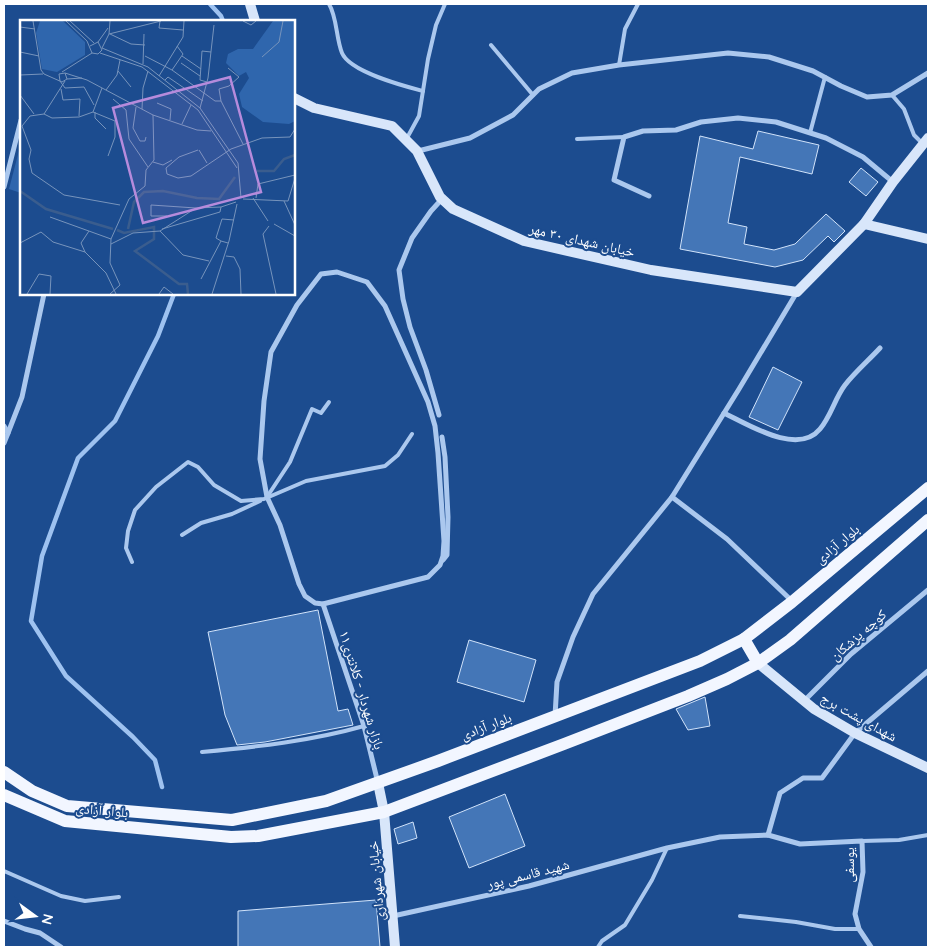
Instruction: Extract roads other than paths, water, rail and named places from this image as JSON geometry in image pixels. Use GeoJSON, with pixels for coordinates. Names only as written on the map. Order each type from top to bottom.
{"type":"FeatureCollection","features":[{"type":"Feature","properties":{"kind":"main road"},"geometry":{"type":"LineString","coordinates":[[250,4],[256,20]]}},
{"type":"Feature","properties":{"kind":"main road","name":"خیابان شهدای ۳۰ مهر"},"geometry":{"type":"LineString","coordinates":[[295,98],[314,108],[392,126],[417,151],[442,199],[453,209],[524,242],[651,270],[798,292]]}},
{"type":"Feature","properties":{"kind":"main road"},"geometry":{"type":"LineString","coordinates":[[798,292],[864,224],[893,182],[926,141]]}},
{"type":"Feature","properties":{"kind":"main road"},"geometry":{"type":"LineString","coordinates":[[864,224],[928,239]]}},
{"type":"Feature","properties":{"kind":"main road","name":"بلوار آزادی"},"geometry":{"type":"LineString","coordinates":[[4,772],[32,792],[67,806],[232,820],[326,801],[700,661],[744,639],[792,602],[928,488]]}},
{"type":"Feature","properties":{"kind":"main road","name":"بلوار آزادی"},"geometry":{"type":"LineString","coordinates":[[4,795],[66,821],[231,837],[258,836],[384,812],[672,702],[727,679],[758,663],[790,640],[928,520]]}},
{"type":"Feature","properties":{"kind":"main road"},"geometry":{"type":"LineString","coordinates":[[744,639],[758,663]]}},
{"type":"Feature","properties":{"kind":"main road","name":"شهدای پشت برج"},"geometry":{"type":"LineString","coordinates":[[758,663],[814,709],[855,733],[928,768]]}},
{"type":"Feature","properties":{"kind":"main road","name":"خیابان شهرداری"},"geometry":{"type":"LineString","coordinates":[[378,783],[384,812],[395,947]]}},
{"type":"Feature","properties":{"kind":"street"},"geometry":{"type":"LineString","coordinates":[[417,151],[470,138],[514,115],[539,89],[572,73],[618,65],[728,53],[769,57],[813,71],[867,97],[892,95],[928,73]]}},
{"type":"Feature","properties":{"kind":"street"},"geometry":{"type":"LineString","coordinates":[[648,196],[614,180],[624,137],[643,131],[676,130],[702,122],[738,118],[776,122],[826,138],[863,157],[893,182]]}},
{"type":"Feature","properties":{"kind":"street"},"geometry":{"type":"LineString","coordinates":[[4,187],[20,124]]}},
{"type":"Feature","properties":{"kind":"street"},"geometry":{"type":"LineString","coordinates":[[439,415],[426,370],[410,327],[403,299],[399,270],[412,238],[442,199]]}},
{"type":"Feature","properties":{"kind":"street"},"geometry":{"type":"LineString","coordinates":[[441,562],[444,541],[441,476],[435,426],[428,402],[385,306],[367,282],[338,272],[320,274],[297,305],[271,352],[264,401],[260,460],[266,498],[280,525],[299,584],[306,596],[315,603],[323,604],[428,577],[440,565],[448,555],[447,476],[442,436]]}},
{"type":"Feature","properties":{"kind":"street"},"geometry":{"type":"LineString","coordinates":[[555,716],[558,682],[573,637],[593,594],[672,496],[798,292]]}},
{"type":"Feature","properties":{"kind":"street"},"geometry":{"type":"LineString","coordinates":[[4,443],[22,397],[44,295]]}},
{"type":"Feature","properties":{"kind":"street"},"geometry":{"type":"LineString","coordinates":[[724,413],[762,431],[791,441],[810,438],[820,428],[845,384],[880,348]]}},
{"type":"Feature","properties":{"kind":"street"},"geometry":{"type":"LineString","coordinates":[[4,426],[8,432]]}},
{"type":"Feature","properties":{"kind":"street"},"geometry":{"type":"LineString","coordinates":[[672,496],[728,539],[792,602]]}},
{"type":"Feature","properties":{"kind":"street","name":"کوچه پزشکان"},"geometry":{"type":"LineString","coordinates":[[804,700],[851,654],[928,590]]}},
{"type":"Feature","properties":{"kind":"street","name":"بازار شهردار - کلانتری۱۱"},"geometry":{"type":"LineString","coordinates":[[323,604],[364,726],[378,783]]}},
{"type":"Feature","properties":{"kind":"street"},"geometry":{"type":"LineString","coordinates":[[768,835],[780,793],[803,778],[822,778],[855,733],[928,671]]}},
{"type":"Feature","properties":{"kind":"street","name":"یوسفی"},"geometry":{"type":"LineString","coordinates":[[667,848],[720,837],[768,835],[800,844],[862,841],[863,872],[856,914],[859,929]]}},
{"type":"Feature","properties":{"kind":"street","name":"شهید قاسمی پور"},"geometry":{"type":"LineString","coordinates":[[393,916],[529,886],[667,848]]}},
{"type":"Feature","properties":{"kind":"street"},"geometry":{"type":"LineString","coordinates":[[4,921],[40,933],[61,947]]}},
{"type":"Feature","properties":{"kind":"street"},"geometry":{"type":"LineString","coordinates":[[859,929],[871,947]]}},
{"type":"Feature","properties":{"kind":"lane"},"geometry":{"type":"LineString","coordinates":[[329,4],[332,8],[336,33],[343,56],[360,69],[394,84],[423,91]]}},
{"type":"Feature","properties":{"kind":"lane"},"geometry":{"type":"LineString","coordinates":[[406,140],[419,116],[428,59],[436,25],[445,4]]}},
{"type":"Feature","properties":{"kind":"lane"},"geometry":{"type":"LineString","coordinates":[[618,65],[626,29],[638,4]]}},
{"type":"Feature","properties":{"kind":"lane"},"geometry":{"type":"LineString","coordinates":[[490,45],[533,95]]}},
{"type":"Feature","properties":{"kind":"lane"},"geometry":{"type":"LineString","coordinates":[[810,133],[825,77]]}},
{"type":"Feature","properties":{"kind":"lane"},"geometry":{"type":"LineString","coordinates":[[892,95],[904,108],[914,135],[926,141]]}},
{"type":"Feature","properties":{"kind":"lane"},"geometry":{"type":"LineString","coordinates":[[577,139],[624,137]]}},
{"type":"Feature","properties":{"kind":"lane"},"geometry":{"type":"LineString","coordinates":[[132,562],[126,548],[128,531],[135,510],[156,487],[188,462],[198,467],[214,485],[241,501],[266,498],[290,462],[312,409],[321,413],[329,402]]}},
{"type":"Feature","properties":{"kind":"lane"},"geometry":{"type":"LineString","coordinates":[[182,535],[201,522],[232,514],[306,482],[385,466],[398,456],[412,434]]}},
{"type":"Feature","properties":{"kind":"lane"},"geometry":{"type":"LineString","coordinates":[[202,752],[332,735],[364,726]]}},
{"type":"Feature","properties":{"kind":"lane"},"geometry":{"type":"LineString","coordinates":[[862,841],[898,840],[928,835]]}},
{"type":"Feature","properties":{"kind":"lane"},"geometry":{"type":"LineString","coordinates":[[598,947],[602,941],[625,925],[652,880],[667,848]]}},
{"type":"Feature","properties":{"kind":"lane"},"geometry":{"type":"LineString","coordinates":[[4,871],[61,896],[85,901],[119,898]]}},
{"type":"Feature","properties":{"kind":"lane"},"geometry":{"type":"LineString","coordinates":[[740,916],[796,922],[835,929],[859,929]]}},
{"type":"Feature","properties":{"kind":"waterway"},"geometry":{"type":"LineString","coordinates":[[210,4],[223,20]]}},
{"type":"Feature","properties":{"kind":"waterway"},"geometry":{"type":"LineString","coordinates":[[162,787],[155,760],[133,737],[66,676],[31,621],[42,556],[78,458],[115,421],[158,336],[174,295]]}}]}
